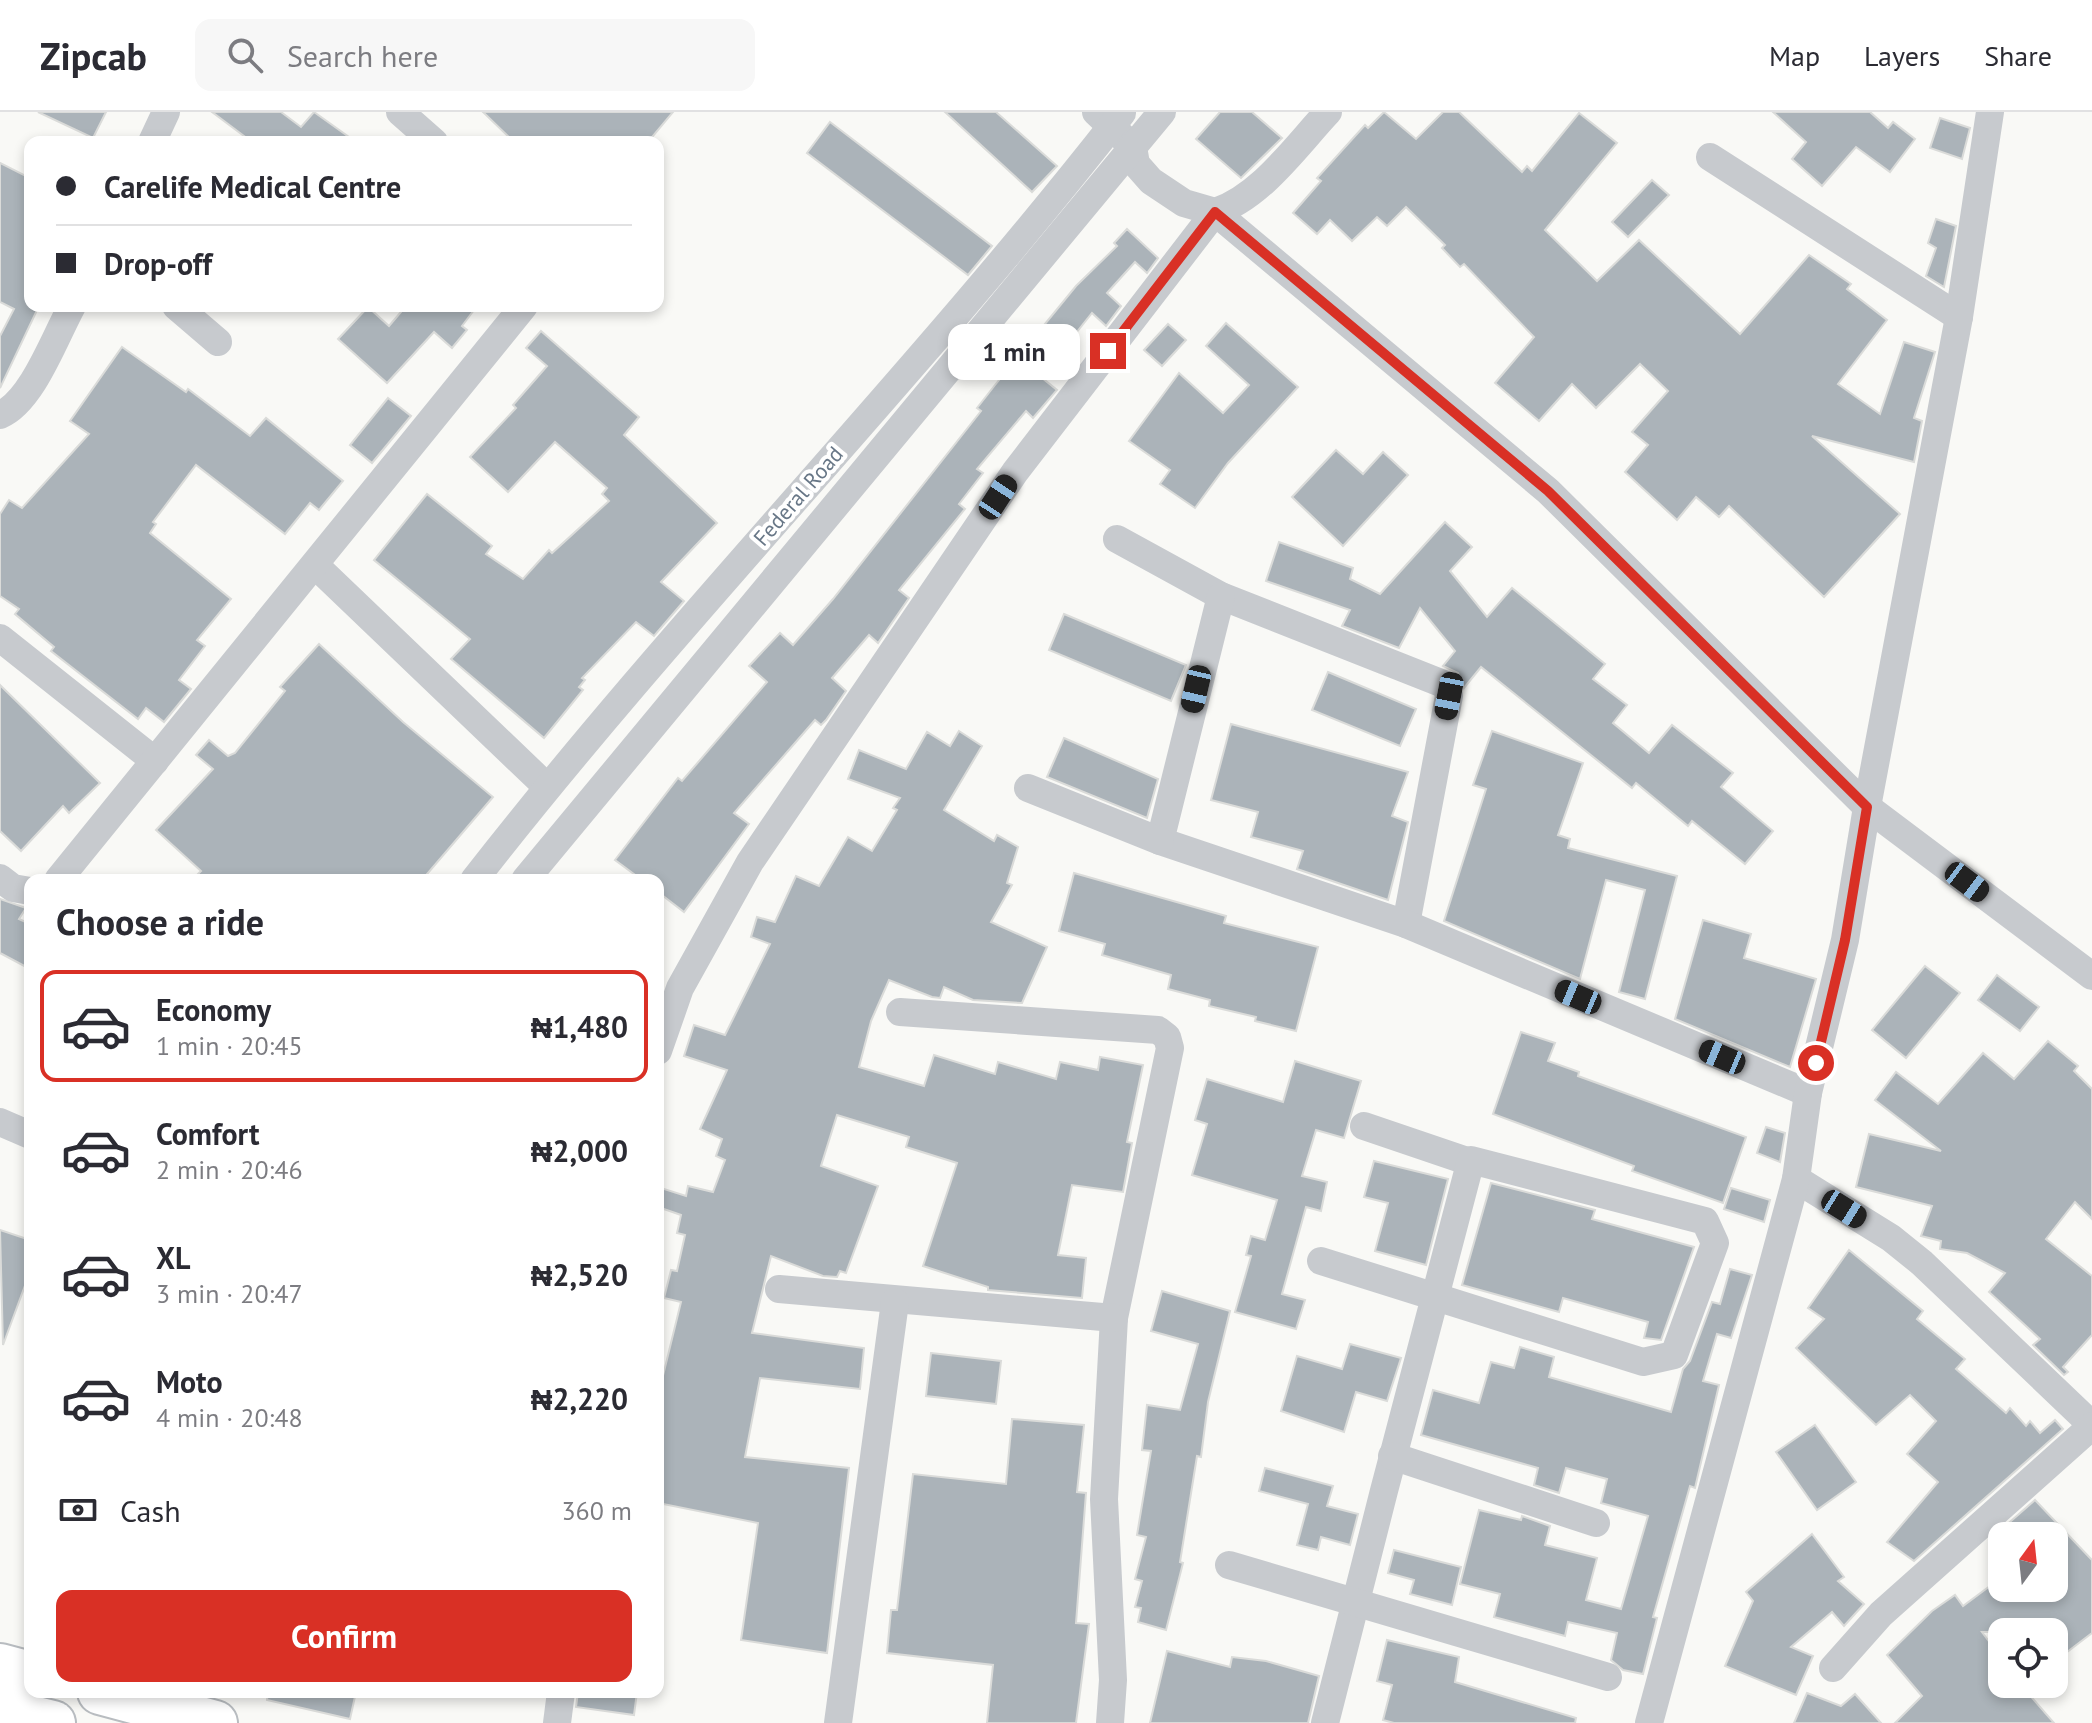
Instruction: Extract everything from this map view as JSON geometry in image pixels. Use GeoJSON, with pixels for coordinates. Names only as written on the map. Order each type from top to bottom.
{"type":"FeatureCollection","features":[{"type":"Feature","properties":{"kind":"main road"},"geometry":{"type":"LineString","coordinates":[[0,1666],[24,1672]]}},
{"type":"Feature","properties":{"kind":"main road"},"geometry":{"type":"LineString","coordinates":[[122,1698],[215,1723]]}},
{"type":"Feature","properties":{"kind":"main road"},"geometry":{"type":"LineString","coordinates":[[0,1710],[53,1723]]}},
{"type":"Feature","properties":{"kind":"street"},"geometry":{"type":"LineString","coordinates":[[155,136],[166,112]]}},
{"type":"Feature","properties":{"kind":"street"},"geometry":{"type":"LineString","coordinates":[[400,112],[427,136]]}},
{"type":"Feature","properties":{"kind":"street","name":"Federal Road"},"geometry":{"type":"LineString","coordinates":[[530,874],[1162,112]]}},
{"type":"Feature","properties":{"kind":"street"},"geometry":{"type":"LineString","coordinates":[[664,1034],[680,988],[750,862],[1015,472],[1215,212],[1231,207],[1251,192],[1328,112]]}},
{"type":"Feature","properties":{"kind":"street"},"geometry":{"type":"LineString","coordinates":[[1649,1723],[1796,1179],[1808,1093],[1845,940],[1959,317],[1990,112]]}},
{"type":"Feature","properties":{"kind":"street"},"geometry":{"type":"LineString","coordinates":[[1110,117],[1133,147],[1136,164],[1151,181],[1184,203],[1215,212],[1548,491],[1867,807],[2092,976]]}},
{"type":"Feature","properties":{"kind":"street","name":"Federal Road"},"geometry":{"type":"LineString","coordinates":[[479,874],[547,787],[873,411],[1110,117]]}},
{"type":"Feature","properties":{"kind":"street"},"geometry":{"type":"LineString","coordinates":[[1710,157],[1959,317]]}},
{"type":"Feature","properties":{"kind":"street"},"geometry":{"type":"LineString","coordinates":[[0,415],[11,411],[25,394],[69,312]]}},
{"type":"Feature","properties":{"kind":"street"},"geometry":{"type":"LineString","coordinates":[[183,312],[218,342]]}},
{"type":"Feature","properties":{"kind":"street"},"geometry":{"type":"LineString","coordinates":[[63,874],[519,312]]}},
{"type":"Feature","properties":{"kind":"street"},"geometry":{"type":"LineString","coordinates":[[1117,539],[1221,596],[1446,685],[1449,696],[1406,924]]}},
{"type":"Feature","properties":{"kind":"street"},"geometry":{"type":"LineString","coordinates":[[315,565],[547,787]]}},
{"type":"Feature","properties":{"kind":"street"},"geometry":{"type":"LineString","coordinates":[[1160,841],[1221,596]]}},
{"type":"Feature","properties":{"kind":"street"},"geometry":{"type":"LineString","coordinates":[[0,638],[155,761]]}},
{"type":"Feature","properties":{"kind":"street"},"geometry":{"type":"LineString","coordinates":[[1028,788],[1160,841],[1406,924],[1808,1093]]}},
{"type":"Feature","properties":{"kind":"street"},"geometry":{"type":"LineString","coordinates":[[0,878],[13,888],[24,890]]}},
{"type":"Feature","properties":{"kind":"street"},"geometry":{"type":"LineString","coordinates":[[900,1012],[1158,1030],[1167,1037],[1170,1048],[1114,1318],[1104,1499],[1113,1680],[1110,1723]]}},
{"type":"Feature","properties":{"kind":"street"},"geometry":{"type":"LineString","coordinates":[[0,1122],[24,1132]]}},
{"type":"Feature","properties":{"kind":"street"},"geometry":{"type":"LineString","coordinates":[[1321,1261],[1643,1362],[1655,1362],[1674,1355],[1715,1243],[1705,1221],[1470,1162],[1364,1126]]}},
{"type":"Feature","properties":{"kind":"street"},"geometry":{"type":"LineString","coordinates":[[1325,1723],[1470,1162]]}},
{"type":"Feature","properties":{"kind":"street"},"geometry":{"type":"LineString","coordinates":[[1796,1179],[1891,1238],[1922,1263],[2092,1426],[1881,1614],[1833,1668]]}},
{"type":"Feature","properties":{"kind":"street"},"geometry":{"type":"LineString","coordinates":[[779,1289],[895,1302],[1114,1318]]}},
{"type":"Feature","properties":{"kind":"street"},"geometry":{"type":"LineString","coordinates":[[838,1723],[895,1302]]}},
{"type":"Feature","properties":{"kind":"street"},"geometry":{"type":"LineString","coordinates":[[1392,1456],[1596,1523]]}},
{"type":"Feature","properties":{"kind":"street"},"geometry":{"type":"LineString","coordinates":[[1229,1565],[1608,1677]]}},
{"type":"Feature","properties":{"kind":"street"},"geometry":{"type":"LineString","coordinates":[[557,1723],[560,1698]]}},
{"type":"Feature","properties":{"kind":"building"},"geometry":{"type":"Polygon","coordinates":[[[38,112],[106,112],[94,136],[38,112]]]}},
{"type":"Feature","properties":{"kind":"building"},"geometry":{"type":"Polygon","coordinates":[[[212,112],[281,112],[301,127],[314,112],[348,136],[244,136],[212,112]]]}},
{"type":"Feature","properties":{"kind":"building"},"geometry":{"type":"Polygon","coordinates":[[[483,112],[673,112],[653,136],[508,136],[483,112]]]}},
{"type":"Feature","properties":{"kind":"building"},"geometry":{"type":"Polygon","coordinates":[[[945,112],[996,112],[1057,166],[1032,192],[945,112]]]}},
{"type":"Feature","properties":{"kind":"building"},"geometry":{"type":"Polygon","coordinates":[[[1220,112],[1252,112],[1282,138],[1241,178],[1196,139],[1220,112]]]}},
{"type":"Feature","properties":{"kind":"building"},"geometry":{"type":"Polygon","coordinates":[[[1384,112],[1416,139],[1443,112],[1459,112],[1522,172],[1527,166],[1532,171],[1579,113],[1617,143],[1545,230],[1597,281],[1639,240],[1740,334],[1809,255],[1851,284],[1847,289],[1887,320],[1838,384],[1880,414],[1904,342],[1935,352],[1914,418],[1922,421],[1914,462],[1812,436],[1900,514],[1824,597],[1729,506],[1719,517],[1696,497],[1677,520],[1625,472],[1648,445],[1632,432],[1668,391],[1640,364],[1596,408],[1572,384],[1539,421],[1495,383],[1534,337],[1464,264],[1460,267],[1442,248],[1445,245],[1406,207],[1387,226],[1377,217],[1352,241],[1330,220],[1317,234],[1293,213],[1321,181],[1317,178],[1365,125],[1368,128],[1384,112]]]}},
{"type":"Feature","properties":{"kind":"building"},"geometry":{"type":"Polygon","coordinates":[[[1773,112],[1870,112],[1888,128],[1893,122],[1915,139],[1890,172],[1856,147],[1822,186],[1792,159],[1806,142],[1773,112]]]}},
{"type":"Feature","properties":{"kind":"building"},"geometry":{"type":"Polygon","coordinates":[[[1940,118],[1970,128],[1962,159],[1930,148],[1940,118]]]}},
{"type":"Feature","properties":{"kind":"building"},"geometry":{"type":"Polygon","coordinates":[[[830,122],[992,246],[968,275],[807,153],[830,122]]]}},
{"type":"Feature","properties":{"kind":"building"},"geometry":{"type":"Polygon","coordinates":[[[0,163],[24,175],[24,312],[36,312],[0,388],[0,336],[14,309],[0,302],[0,163]]]}},
{"type":"Feature","properties":{"kind":"building"},"geometry":{"type":"Polygon","coordinates":[[[1652,180],[1669,195],[1628,237],[1612,222],[1652,180]]]}},
{"type":"Feature","properties":{"kind":"building"},"geometry":{"type":"Polygon","coordinates":[[[1936,219],[1956,226],[1944,287],[1926,276],[1936,248],[1928,243],[1936,219]]]}},
{"type":"Feature","properties":{"kind":"building"},"geometry":{"type":"Polygon","coordinates":[[[1127,229],[1158,258],[1147,273],[1135,262],[1107,293],[1121,306],[1106,326],[1092,313],[1041,377],[1057,390],[1033,418],[1026,411],[977,469],[983,473],[959,504],[965,509],[899,590],[909,598],[878,643],[869,635],[832,678],[846,691],[826,720],[821,725],[815,720],[734,813],[749,824],[684,912],[664,897],[664,874],[634,874],[615,860],[678,778],[682,781],[767,682],[749,666],[780,633],[793,645],[833,599],[981,411],[977,408],[995,385],[1076,286],[1117,246],[1114,243],[1127,229]]]}},
{"type":"Feature","properties":{"kind":"building"},"geometry":{"type":"Polygon","coordinates":[[[363,312],[374,312],[389,326],[401,312],[472,312],[462,326],[467,330],[452,348],[434,332],[387,383],[338,339],[363,312]]]}},
{"type":"Feature","properties":{"kind":"building"},"geometry":{"type":"Polygon","coordinates":[[[1226,323],[1298,387],[1228,463],[1195,508],[1160,484],[1170,470],[1129,441],[1179,373],[1223,413],[1249,385],[1206,346],[1226,323]]]}},
{"type":"Feature","properties":{"kind":"building"},"geometry":{"type":"Polygon","coordinates":[[[1168,324],[1186,340],[1162,366],[1144,350],[1168,324]]]}},
{"type":"Feature","properties":{"kind":"building"},"geometry":{"type":"Polygon","coordinates":[[[541,331],[639,417],[624,435],[717,523],[661,582],[684,601],[654,636],[636,622],[582,678],[585,680],[579,687],[583,690],[544,738],[451,659],[470,639],[374,560],[427,494],[492,546],[486,554],[523,579],[549,550],[552,553],[609,501],[602,494],[607,488],[555,442],[508,492],[470,457],[516,408],[513,405],[547,366],[526,348],[541,331]]]}},
{"type":"Feature","properties":{"kind":"building"},"geometry":{"type":"Polygon","coordinates":[[[122,347],[186,392],[188,389],[250,436],[266,418],[343,481],[319,510],[310,503],[285,534],[196,465],[153,522],[156,524],[150,533],[231,599],[197,640],[205,646],[179,680],[191,689],[164,722],[146,708],[138,719],[51,651],[54,647],[15,614],[19,609],[0,596],[0,514],[9,500],[22,508],[89,434],[70,421],[122,347]]]}},
{"type":"Feature","properties":{"kind":"building"},"geometry":{"type":"Polygon","coordinates":[[[388,398],[411,416],[372,463],[350,445],[388,398]]]}},
{"type":"Feature","properties":{"kind":"building"},"geometry":{"type":"Polygon","coordinates":[[[1336,450],[1363,474],[1383,452],[1408,475],[1343,546],[1292,497],[1336,450]]]}},
{"type":"Feature","properties":{"kind":"building"},"geometry":{"type":"Polygon","coordinates":[[[1445,522],[1472,547],[1450,571],[1487,617],[1512,588],[1605,664],[1593,679],[1627,705],[1613,723],[1649,753],[1672,725],[1733,773],[1721,787],[1773,831],[1745,864],[1692,821],[1688,826],[1636,783],[1632,788],[1481,667],[1464,688],[1458,673],[1443,666],[1455,651],[1420,608],[1399,648],[1342,626],[1350,610],[1266,581],[1279,542],[1353,568],[1350,579],[1380,594],[1445,522]]]}},
{"type":"Feature","properties":{"kind":"building"},"geometry":{"type":"Polygon","coordinates":[[[1064,614],[1186,665],[1171,701],[1049,650],[1064,614]]]}},
{"type":"Feature","properties":{"kind":"building"},"geometry":{"type":"Polygon","coordinates":[[[319,644],[403,722],[493,797],[427,874],[198,874],[201,871],[156,830],[213,769],[196,755],[209,740],[228,756],[235,753],[285,691],[280,687],[319,644]]]}},
{"type":"Feature","properties":{"kind":"building"},"geometry":{"type":"Polygon","coordinates":[[[1328,672],[1416,709],[1400,746],[1312,710],[1328,672]]]}},
{"type":"Feature","properties":{"kind":"building"},"geometry":{"type":"Polygon","coordinates":[[[0,685],[100,783],[69,813],[63,806],[21,851],[0,831],[0,685]]]}},
{"type":"Feature","properties":{"kind":"building"},"geometry":{"type":"Polygon","coordinates":[[[1231,724],[1408,772],[1392,816],[1408,822],[1388,900],[1297,869],[1303,851],[1251,837],[1258,812],[1211,800],[1231,724]]]}},
{"type":"Feature","properties":{"kind":"building"},"geometry":{"type":"Polygon","coordinates":[[[959,731],[982,746],[944,810],[994,841],[997,835],[1018,847],[1007,883],[1012,885],[991,922],[1047,947],[1022,1003],[973,1000],[944,987],[940,998],[932,997],[889,980],[871,1021],[859,1067],[924,1086],[934,1055],[995,1074],[998,1062],[1056,1079],[1060,1062],[1098,1070],[1100,1057],[1143,1065],[1127,1142],[1132,1143],[1123,1192],[1072,1185],[1058,1255],[1086,1258],[1082,1298],[988,1290],[988,1287],[923,1266],[957,1163],[906,1147],[909,1137],[837,1115],[821,1166],[878,1186],[846,1273],[840,1271],[837,1277],[823,1276],[771,1256],[752,1333],[864,1348],[860,1389],[760,1378],[745,1457],[849,1468],[827,1653],[741,1640],[758,1523],[664,1504],[664,1371],[681,1302],[664,1298],[671,1270],[677,1271],[685,1235],[677,1233],[681,1215],[664,1209],[664,1189],[686,1196],[688,1186],[713,1192],[725,1160],[716,1156],[722,1139],[700,1129],[727,1070],[684,1056],[694,1025],[725,1035],[770,944],[751,937],[757,917],[775,922],[796,876],[819,886],[848,837],[872,851],[897,810],[893,808],[900,798],[848,779],[859,750],[906,769],[927,732],[950,746],[959,731]]]}},
{"type":"Feature","properties":{"kind":"building"},"geometry":{"type":"Polygon","coordinates":[[[1492,731],[1583,763],[1558,835],[1570,839],[1568,848],[1677,876],[1645,999],[1619,992],[1645,890],[1606,880],[1580,979],[1444,921],[1486,789],[1473,785],[1492,731]]]}},
{"type":"Feature","properties":{"kind":"building"},"geometry":{"type":"Polygon","coordinates":[[[1064,738],[1158,779],[1147,818],[1047,777],[1064,738]]]}},
{"type":"Feature","properties":{"kind":"building"},"geometry":{"type":"Polygon","coordinates":[[[1074,873],[1226,916],[1224,923],[1318,947],[1296,1031],[1255,1021],[1256,1017],[1209,1006],[1210,1000],[1168,989],[1171,975],[1102,955],[1105,944],[1059,931],[1074,873]]]}},
{"type":"Feature","properties":{"kind":"building"},"geometry":{"type":"Polygon","coordinates":[[[0,899],[24,907],[19,919],[24,921],[24,966],[0,953],[0,899]]]}},
{"type":"Feature","properties":{"kind":"building"},"geometry":{"type":"Polygon","coordinates":[[[1703,920],[1751,934],[1744,958],[1816,979],[1790,1067],[1675,1019],[1703,920]]]}},
{"type":"Feature","properties":{"kind":"building"},"geometry":{"type":"Polygon","coordinates":[[[1925,966],[1960,993],[1906,1058],[1872,1030],[1925,966]]]}},
{"type":"Feature","properties":{"kind":"building"},"geometry":{"type":"Polygon","coordinates":[[[1997,975],[2039,1007],[2020,1031],[1978,1000],[1997,975]]]}},
{"type":"Feature","properties":{"kind":"building"},"geometry":{"type":"Polygon","coordinates":[[[1521,1032],[1555,1043],[1548,1061],[1579,1072],[1578,1076],[1746,1137],[1723,1203],[1632,1171],[1634,1166],[1493,1114],[1521,1032]]]}},
{"type":"Feature","properties":{"kind":"building"},"geometry":{"type":"Polygon","coordinates":[[[2048,1041],[2078,1066],[2074,1071],[2092,1089],[2092,1219],[2075,1202],[2046,1239],[2092,1276],[2092,1335],[2063,1367],[2068,1372],[2064,1375],[2033,1345],[2040,1339],[1989,1292],[2005,1273],[1967,1253],[1940,1249],[1941,1241],[1921,1236],[1932,1206],[1856,1187],[1869,1134],[1941,1151],[1875,1100],[1896,1072],[1938,1104],[1983,1053],[2014,1079],[2048,1041]]]}},
{"type":"Feature","properties":{"kind":"building"},"geometry":{"type":"Polygon","coordinates":[[[1295,1061],[1361,1081],[1344,1138],[1316,1130],[1302,1176],[1327,1182],[1321,1211],[1306,1207],[1282,1294],[1305,1300],[1296,1329],[1235,1312],[1251,1256],[1246,1255],[1251,1236],[1265,1240],[1277,1200],[1192,1175],[1207,1124],[1195,1120],[1207,1079],[1283,1102],[1295,1061]]]}},
{"type":"Feature","properties":{"kind":"building"},"geometry":{"type":"Polygon","coordinates":[[[1766,1127],[1785,1133],[1780,1162],[1757,1153],[1766,1127]]]}},
{"type":"Feature","properties":{"kind":"building"},"geometry":{"type":"Polygon","coordinates":[[[1374,1161],[1448,1179],[1426,1265],[1375,1251],[1388,1203],[1364,1197],[1374,1161]]]}},
{"type":"Feature","properties":{"kind":"building"},"geometry":{"type":"Polygon","coordinates":[[[1491,1183],[1595,1210],[1592,1219],[1694,1247],[1661,1340],[1644,1338],[1648,1322],[1563,1298],[1559,1312],[1462,1285],[1491,1183]]]}},
{"type":"Feature","properties":{"kind":"building"},"geometry":{"type":"Polygon","coordinates":[[[1731,1188],[1770,1200],[1764,1222],[1724,1209],[1731,1188]]]}},
{"type":"Feature","properties":{"kind":"building"},"geometry":{"type":"Polygon","coordinates":[[[0,1230],[24,1238],[24,1288],[3,1345],[0,1230]]]}},
{"type":"Feature","properties":{"kind":"building"},"geometry":{"type":"Polygon","coordinates":[[[1849,1250],[1923,1311],[1917,1319],[1965,1359],[1956,1369],[2006,1413],[2010,1408],[2026,1426],[2030,1421],[2040,1433],[2055,1420],[2063,1429],[1914,1561],[1887,1542],[1938,1482],[1907,1454],[1936,1421],[1910,1395],[1876,1425],[1796,1348],[1824,1319],[1808,1308],[1849,1250]]]}},
{"type":"Feature","properties":{"kind":"building"},"geometry":{"type":"Polygon","coordinates":[[[1730,1269],[1752,1275],[1731,1338],[1717,1334],[1703,1381],[1719,1385],[1695,1488],[1690,1486],[1653,1617],[1657,1618],[1643,1674],[1623,1670],[1611,1660],[1617,1633],[1568,1622],[1565,1636],[1494,1617],[1500,1594],[1460,1584],[1479,1510],[1521,1520],[1522,1516],[1550,1526],[1545,1545],[1597,1558],[1586,1600],[1621,1609],[1648,1516],[1601,1503],[1607,1479],[1566,1468],[1559,1493],[1534,1485],[1538,1468],[1421,1435],[1433,1390],[1479,1403],[1491,1362],[1514,1368],[1520,1347],[1554,1357],[1549,1377],[1671,1412],[1683,1369],[1690,1361],[1712,1302],[1720,1304],[1730,1269]]]}},
{"type":"Feature","properties":{"kind":"building"},"geometry":{"type":"Polygon","coordinates":[[[1162,1291],[1230,1311],[1208,1402],[1201,1457],[1197,1456],[1180,1562],[1183,1563],[1166,1630],[1138,1622],[1141,1608],[1135,1607],[1142,1581],[1135,1579],[1146,1537],[1137,1535],[1151,1451],[1142,1450],[1147,1405],[1180,1410],[1198,1344],[1151,1331],[1162,1291]]]}},
{"type":"Feature","properties":{"kind":"building"},"geometry":{"type":"Polygon","coordinates":[[[1350,1344],[1401,1358],[1387,1401],[1356,1392],[1344,1432],[1281,1411],[1297,1356],[1342,1369],[1350,1344]]]}},
{"type":"Feature","properties":{"kind":"building"},"geometry":{"type":"Polygon","coordinates":[[[931,1353],[1001,1361],[996,1404],[926,1396],[931,1353]]]}},
{"type":"Feature","properties":{"kind":"building"},"geometry":{"type":"Polygon","coordinates":[[[1012,1419],[1084,1425],[1077,1492],[1086,1493],[1076,1623],[1089,1624],[1076,1723],[987,1723],[993,1665],[887,1653],[891,1610],[897,1610],[913,1474],[1006,1484],[1012,1419]]]}},
{"type":"Feature","properties":{"kind":"building"},"geometry":{"type":"Polygon","coordinates":[[[1815,1425],[1856,1482],[1817,1510],[1776,1452],[1815,1425]]]}},
{"type":"Feature","properties":{"kind":"building"},"geometry":{"type":"Polygon","coordinates":[[[1265,1468],[1333,1486],[1327,1506],[1358,1514],[1350,1545],[1321,1537],[1318,1550],[1297,1545],[1308,1504],[1259,1491],[1265,1468]]]}},
{"type":"Feature","properties":{"kind":"building"},"geometry":{"type":"Polygon","coordinates":[[[2035,1500],[2056,1522],[2010,1522],[2035,1500]]]}},
{"type":"Feature","properties":{"kind":"building"},"geometry":{"type":"Polygon","coordinates":[[[1812,1534],[1844,1577],[1838,1581],[1864,1604],[1844,1626],[1832,1612],[1791,1647],[1813,1656],[1796,1695],[1725,1666],[1753,1601],[1746,1592],[1812,1534]]]}},
{"type":"Feature","properties":{"kind":"building"},"geometry":{"type":"Polygon","coordinates":[[[2068,1535],[2092,1560],[2092,1633],[2068,1651],[2068,1618],[1988,1618],[1988,1632],[1982,1632],[1988,1640],[1988,1698],[2032,1698],[2054,1723],[1895,1723],[1922,1696],[1887,1655],[1932,1611],[1955,1595],[1963,1606],[1988,1587],[1988,1602],[2068,1602],[2068,1535]]]}},
{"type":"Feature","properties":{"kind":"building"},"geometry":{"type":"Polygon","coordinates":[[[1394,1550],[1461,1567],[1452,1605],[1410,1594],[1414,1580],[1388,1573],[1394,1550]]]}},
{"type":"Feature","properties":{"kind":"building"},"geometry":{"type":"Polygon","coordinates":[[[1387,1640],[1459,1657],[1455,1682],[1576,1718],[1575,1723],[1394,1723],[1383,1720],[1392,1685],[1377,1681],[1387,1640]]]}},
{"type":"Feature","properties":{"kind":"building"},"geometry":{"type":"Polygon","coordinates":[[[1167,1651],[1230,1667],[1232,1657],[1266,1661],[1319,1676],[1308,1723],[1150,1723],[1167,1651]]]}},
{"type":"Feature","properties":{"kind":"building"},"geometry":{"type":"Polygon","coordinates":[[[1807,1693],[1841,1706],[1855,1694],[1881,1723],[1794,1723],[1807,1693]]]}},
{"type":"Feature","properties":{"kind":"building"},"geometry":{"type":"Polygon","coordinates":[[[267,1698],[355,1698],[350,1719],[267,1698]]]}},
{"type":"Feature","properties":{"kind":"building"},"geometry":{"type":"Polygon","coordinates":[[[577,1698],[636,1698],[634,1715],[576,1707],[577,1698]]]}},
{"type":"Feature","properties":{"kind":"route"},"geometry":{"type":"LineString","coordinates":[[1108,351],[1215,212],[1548,491],[1867,807],[1845,940],[1816,1063]]}}]}
